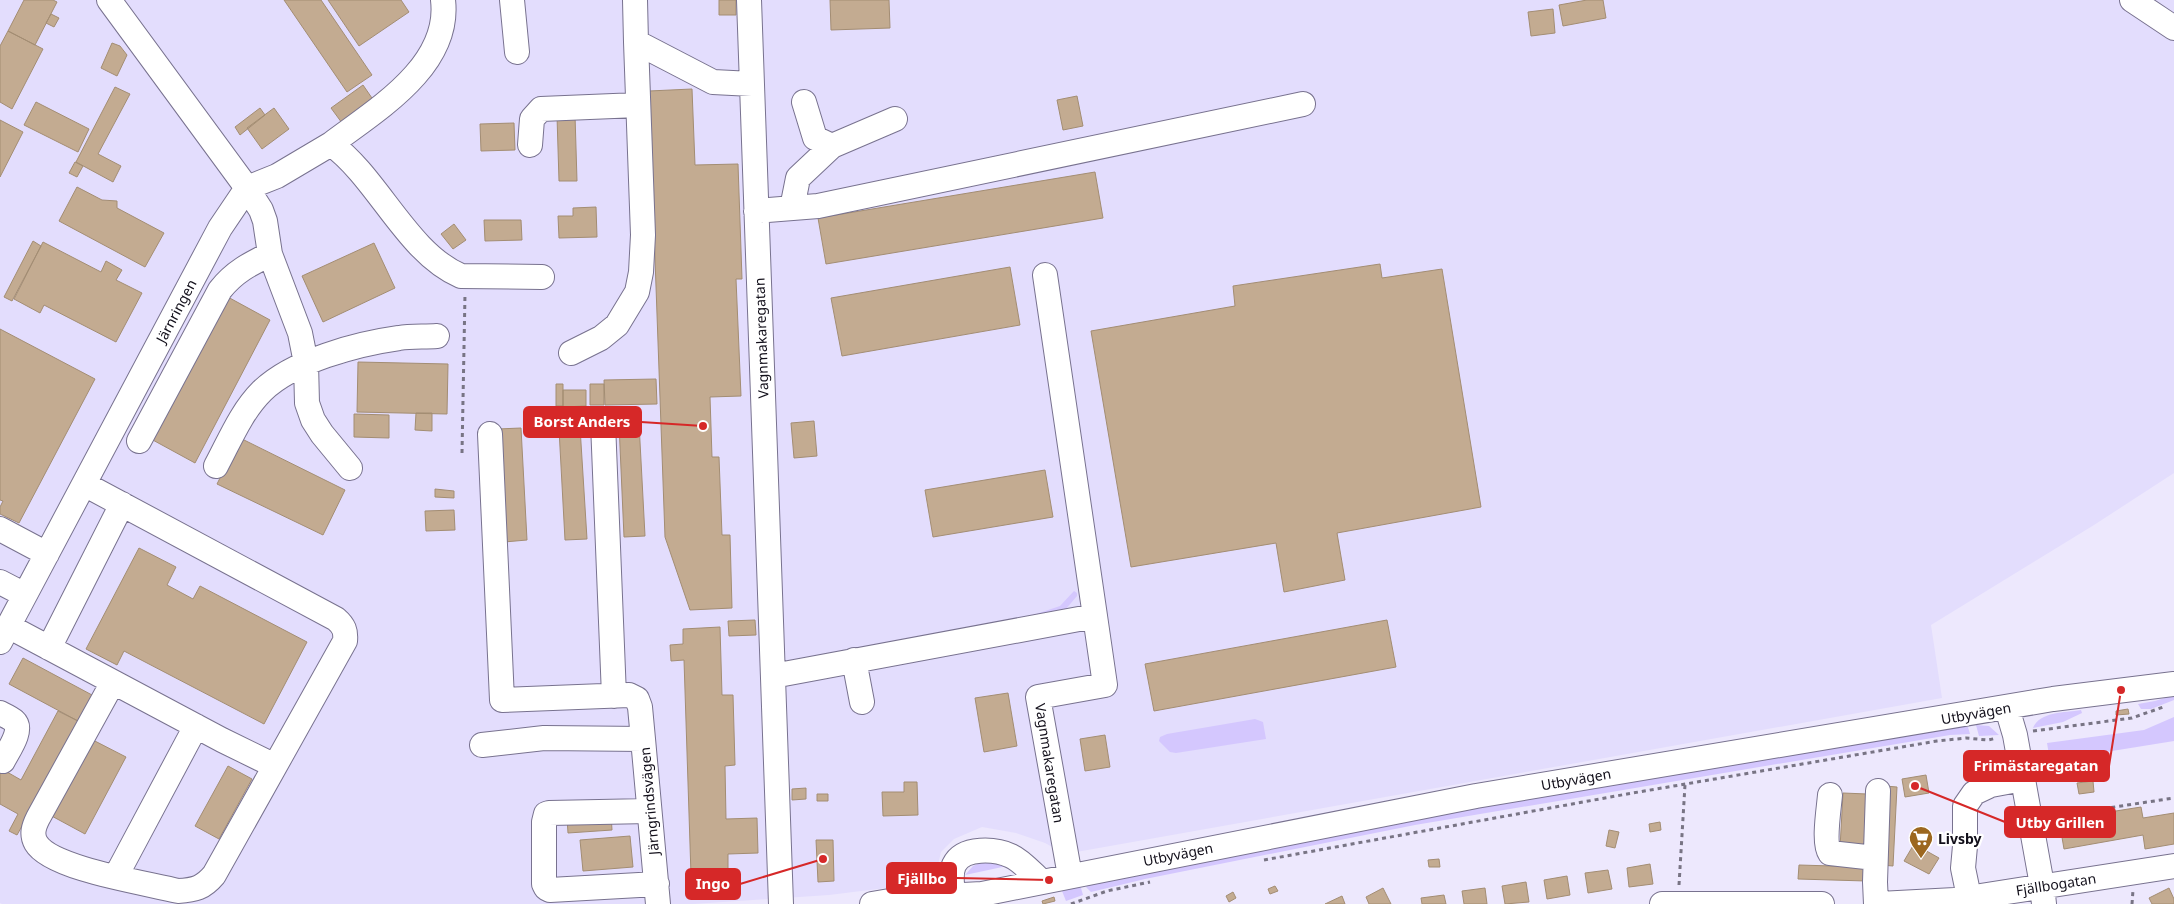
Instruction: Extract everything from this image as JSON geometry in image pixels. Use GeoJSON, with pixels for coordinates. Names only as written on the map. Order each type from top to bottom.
{"type":"FeatureCollection","features":[{"type":"Feature","properties":{"kind":"street"},"geometry":{"type":"LineString","coordinates":[[109,0],[261,210],[265,221],[270,254],[300,332],[306,363],[306,403],[313,420],[322,434],[350,468]]}},
{"type":"Feature","properties":{"kind":"street"},"geometry":{"type":"LineString","coordinates":[[512,0],[517,52]]}},
{"type":"Feature","properties":{"kind":"street"},"geometry":{"type":"LineString","coordinates":[[571,353],[602,338],[617,325],[636,292],[641,272],[643,235],[634,0]]}},
{"type":"Feature","properties":{"kind":"street","name":"Vagnmakaregatan"},"geometry":{"type":"LineString","coordinates":[[749,0],[782,904]]}},
{"type":"Feature","properties":{"kind":"street"},"geometry":{"type":"LineString","coordinates":[[2132,0],[2174,28]]}},
{"type":"Feature","properties":{"kind":"street"},"geometry":{"type":"LineString","coordinates":[[246,188],[277,176],[331,144],[402,91],[432,51],[441,30],[446,1]]}},
{"type":"Feature","properties":{"kind":"street"},"geometry":{"type":"LineString","coordinates":[[636,42],[714,82],[752,84]]}},
{"type":"Feature","properties":{"kind":"street"},"geometry":{"type":"LineString","coordinates":[[804,102],[815,138],[832,146]]}},
{"type":"Feature","properties":{"kind":"street"},"geometry":{"type":"LineString","coordinates":[[756,211],[818,206],[1303,104]]}},
{"type":"Feature","properties":{"kind":"street"},"geometry":{"type":"LineString","coordinates":[[530,145],[532,119],[541,109],[638,114]]}},
{"type":"Feature","properties":{"kind":"street"},"geometry":{"type":"LineString","coordinates":[[792,208],[798,178],[832,146],[895,119]]}},
{"type":"Feature","properties":{"kind":"street"},"geometry":{"type":"LineString","coordinates":[[331,144],[348,156],[426,252],[443,267],[461,276],[542,277]]}},
{"type":"Feature","properties":{"kind":"street","name":"Järnringen"},"geometry":{"type":"LineString","coordinates":[[4,634],[220,228],[246,188]]}},
{"type":"Feature","properties":{"kind":"street"},"geometry":{"type":"LineString","coordinates":[[119,418],[142,436],[220,290],[229,279],[244,267],[270,254]]}},
{"type":"Feature","properties":{"kind":"street","name":"Vagnmakaregatan"},"geometry":{"type":"LineString","coordinates":[[1045,275],[1105,685],[1038,697],[1070,876]]}},
{"type":"Feature","properties":{"kind":"street"},"geometry":{"type":"LineString","coordinates":[[216,466],[240,418],[274,381],[306,363],[368,344],[392,339],[437,336]]}},
{"type":"Feature","properties":{"kind":"street"},"geometry":{"type":"LineString","coordinates":[[603,423],[614,696]]}},
{"type":"Feature","properties":{"kind":"street"},"geometry":{"type":"LineString","coordinates":[[490,434],[502,700],[614,696],[637,698],[640,707],[643,739]]}},
{"type":"Feature","properties":{"kind":"street"},"geometry":{"type":"LineString","coordinates":[[84,484],[336,620],[346,631],[345,641],[214,875],[205,886],[193,890],[178,890],[68,864],[44,853],[33,838],[36,822],[113,682]]}},
{"type":"Feature","properties":{"kind":"street"},"geometry":{"type":"LineString","coordinates":[[49,648],[122,504]]}},
{"type":"Feature","properties":{"kind":"street"},"geometry":{"type":"LineString","coordinates":[[0,529],[47,554]]}},
{"type":"Feature","properties":{"kind":"street"},"geometry":{"type":"LineString","coordinates":[[0,582],[25,595]]}},
{"type":"Feature","properties":{"kind":"street"},"geometry":{"type":"LineString","coordinates":[[773,676],[1096,616]]}},
{"type":"Feature","properties":{"kind":"street"},"geometry":{"type":"LineString","coordinates":[[4,634],[49,648],[275,766]]}},
{"type":"Feature","properties":{"kind":"street"},"geometry":{"type":"LineString","coordinates":[[854,660],[862,702]]}},
{"type":"Feature","properties":{"kind":"street","name":"Utbyvägen"},"geometry":{"type":"LineString","coordinates":[[872,904],[907,898],[956,901],[1042,881],[1486,795],[1835,734],[2007,708],[2053,699],[2174,684]]}},
{"type":"Feature","properties":{"kind":"street"},"geometry":{"type":"LineString","coordinates":[[2007,708],[2015,735],[2043,895]]}},
{"type":"Feature","properties":{"kind":"street"},"geometry":{"type":"LineString","coordinates":[[0,713],[14,721],[17,725],[17,733],[3,762]]}},
{"type":"Feature","properties":{"kind":"street"},"geometry":{"type":"LineString","coordinates":[[116,876],[196,726]]}},
{"type":"Feature","properties":{"kind":"street","name":"Järngrindsvägen"},"geometry":{"type":"LineString","coordinates":[[482,745],[544,738],[643,739],[658,894]]}},
{"type":"Feature","properties":{"kind":"street"},"geometry":{"type":"LineString","coordinates":[[1969,897],[1963,868],[1965,806],[1974,793],[1982,789],[1991,785],[2023,779]]}},
{"type":"Feature","properties":{"kind":"street"},"geometry":{"type":"LineString","coordinates":[[1878,790],[1875,858],[1878,904]]}},
{"type":"Feature","properties":{"kind":"street"},"geometry":{"type":"LineString","coordinates":[[1830,795],[1827,850],[1830,853],[1875,858]]}},
{"type":"Feature","properties":{"kind":"street"},"geometry":{"type":"LineString","coordinates":[[650,811],[546,814],[544,822],[544,884],[550,890],[658,894]]}},
{"type":"Feature","properties":{"kind":"street"},"geometry":{"type":"LineString","coordinates":[[956,901],[952,875],[954,864],[960,858],[979,850],[1012,856],[1042,881]]}},
{"type":"Feature","properties":{"kind":"street","name":"Fjällbogatan"},"geometry":{"type":"LineString","coordinates":[[1878,904],[1919,903],[1969,897],[2043,895],[2174,866]]}},
{"type":"Feature","properties":{"kind":"street"},"geometry":{"type":"LineString","coordinates":[[1670,903],[1822,904]]}},
{"type":"Feature","properties":{"kind":"path"},"geometry":{"type":"LineString","coordinates":[[461,276],[465,299],[462,453]]}},
{"type":"Feature","properties":{"kind":"path"},"geometry":{"type":"LineString","coordinates":[[1258,861],[1937,742],[1966,738],[1988,740],[2132,718],[2174,703]]}},
{"type":"Feature","properties":{"kind":"path"},"geometry":{"type":"LineString","coordinates":[[1670,903],[1685,785]]}},
{"type":"Feature","properties":{"kind":"path"},"geometry":{"type":"LineString","coordinates":[[2030,820],[2174,798]]}},
{"type":"Feature","properties":{"kind":"path"},"geometry":{"type":"LineString","coordinates":[[1072,904],[1107,891],[1154,882]]}},
{"type":"Feature","properties":{"kind":"shaded area"},"geometry":{"type":"Polygon","coordinates":[[[0,0],[2174,0],[2174,473],[2094,525],[1931,625],[1942,698],[1065,854],[1045,843],[1016,833],[982,827],[954,839],[941,852],[934,882],[829,895],[693,904],[2,904],[0,903],[0,0]]]}},
{"type":"Feature","properties":{"kind":"shaded area"},"geometry":{"type":"Polygon","coordinates":[[[1074,591],[1077,593],[1077,596],[1065,610],[1027,617],[1060,606],[1074,591]]]}},
{"type":"Feature","properties":{"kind":"shaded area"},"geometry":{"type":"Polygon","coordinates":[[[2174,695],[2174,700],[2151,709],[2141,709],[2138,704],[2155,701],[2174,695]]]}},
{"type":"Feature","properties":{"kind":"shaded area"},"geometry":{"type":"Polygon","coordinates":[[[2081,710],[2082,713],[2063,722],[2033,728],[2041,718],[2081,710]]]}},
{"type":"Feature","properties":{"kind":"shaded area"},"geometry":{"type":"Polygon","coordinates":[[[2174,717],[2174,741],[2050,761],[2047,743],[2144,730],[2174,717]]]}},
{"type":"Feature","properties":{"kind":"shaded area"},"geometry":{"type":"Polygon","coordinates":[[[1255,719],[1263,722],[1266,739],[1176,753],[1170,752],[1159,741],[1160,737],[1167,734],[1255,719]]]}},
{"type":"Feature","properties":{"kind":"shaded area"},"geometry":{"type":"Polygon","coordinates":[[[1976,725],[1989,726],[1999,735],[1979,736],[1976,725]]]}},
{"type":"Feature","properties":{"kind":"shaded area"},"geometry":{"type":"Polygon","coordinates":[[[1963,726],[1968,727],[1970,734],[1950,735],[1415,825],[1145,879],[1091,892],[1086,887],[1089,884],[1430,814],[1963,726]]]}},
{"type":"Feature","properties":{"kind":"shaded area"},"geometry":{"type":"Polygon","coordinates":[[[987,860],[1007,866],[965,875],[973,866],[987,860]]]}},
{"type":"Feature","properties":{"kind":"shaded area"},"geometry":{"type":"Polygon","coordinates":[[[1079,887],[1083,895],[1066,901],[1062,891],[1079,887]]]}},
{"type":"Feature","properties":{"kind":"building"},"geometry":{"type":"Polygon","coordinates":[[[24,0],[53,0],[57,2],[35,45],[8,31],[24,0]]]}},
{"type":"Feature","properties":{"kind":"building"},"geometry":{"type":"Polygon","coordinates":[[[284,0],[321,0],[372,75],[347,92],[284,0]]]}},
{"type":"Feature","properties":{"kind":"building"},"geometry":{"type":"Polygon","coordinates":[[[328,0],[401,0],[409,12],[359,46],[328,0]]]}},
{"type":"Feature","properties":{"kind":"building"},"geometry":{"type":"Polygon","coordinates":[[[719,0],[736,0],[736,15],[719,15],[719,0]]]}},
{"type":"Feature","properties":{"kind":"building"},"geometry":{"type":"Polygon","coordinates":[[[830,0],[889,0],[890,28],[831,30],[830,0]]]}},
{"type":"Feature","properties":{"kind":"building"},"geometry":{"type":"Polygon","coordinates":[[[1587,0],[1603,0],[1606,18],[1563,26],[1559,5],[1587,0]]]}},
{"type":"Feature","properties":{"kind":"building"},"geometry":{"type":"Polygon","coordinates":[[[1553,9],[1555,33],[1531,36],[1528,12],[1553,9]]]}},
{"type":"Feature","properties":{"kind":"building"},"geometry":{"type":"Polygon","coordinates":[[[51,14],[59,18],[54,27],[46,23],[51,14]]]}},
{"type":"Feature","properties":{"kind":"building"},"geometry":{"type":"Polygon","coordinates":[[[8,31],[43,49],[12,109],[0,102],[0,46],[8,31]]]}},
{"type":"Feature","properties":{"kind":"building"},"geometry":{"type":"Polygon","coordinates":[[[112,43],[120,46],[127,55],[117,76],[101,68],[112,43]]]}},
{"type":"Feature","properties":{"kind":"building"},"geometry":{"type":"Polygon","coordinates":[[[363,85],[374,101],[342,123],[331,108],[363,85]]]}},
{"type":"Feature","properties":{"kind":"building"},"geometry":{"type":"Polygon","coordinates":[[[115,87],[130,94],[98,154],[121,166],[113,182],[76,162],[115,87]]]}},
{"type":"Feature","properties":{"kind":"building"},"geometry":{"type":"Polygon","coordinates":[[[692,89],[695,165],[738,164],[742,279],[736,279],[741,396],[710,397],[712,457],[719,457],[722,535],[730,535],[732,608],[690,610],[665,537],[649,91],[692,89]]]}},
{"type":"Feature","properties":{"kind":"building"},"geometry":{"type":"Polygon","coordinates":[[[1077,96],[1083,126],[1063,130],[1057,100],[1077,96]]]}},
{"type":"Feature","properties":{"kind":"building"},"geometry":{"type":"Polygon","coordinates":[[[36,102],[89,129],[78,152],[24,125],[36,102]]]}},
{"type":"Feature","properties":{"kind":"building"},"geometry":{"type":"Polygon","coordinates":[[[260,108],[265,115],[240,135],[235,127],[260,108]]]}},
{"type":"Feature","properties":{"kind":"building"},"geometry":{"type":"Polygon","coordinates":[[[274,108],[289,129],[262,149],[247,128],[274,108]]]}},
{"type":"Feature","properties":{"kind":"building"},"geometry":{"type":"Polygon","coordinates":[[[575,115],[577,181],[559,181],[557,116],[575,115]]]}},
{"type":"Feature","properties":{"kind":"building"},"geometry":{"type":"Polygon","coordinates":[[[0,120],[23,132],[0,177],[0,120]]]}},
{"type":"Feature","properties":{"kind":"building"},"geometry":{"type":"Polygon","coordinates":[[[514,123],[515,150],[481,151],[480,124],[514,123]]]}},
{"type":"Feature","properties":{"kind":"building"},"geometry":{"type":"Polygon","coordinates":[[[75,162],[83,166],[77,177],[69,173],[75,162]]]}},
{"type":"Feature","properties":{"kind":"building"},"geometry":{"type":"Polygon","coordinates":[[[1095,172],[1103,218],[826,264],[818,218],[1095,172]]]}},
{"type":"Feature","properties":{"kind":"building"},"geometry":{"type":"Polygon","coordinates":[[[77,187],[102,200],[117,201],[117,208],[164,233],[145,267],[59,221],[77,187]]]}},
{"type":"Feature","properties":{"kind":"building"},"geometry":{"type":"Polygon","coordinates":[[[596,207],[597,237],[559,238],[558,216],[573,216],[573,208],[596,207]]]}},
{"type":"Feature","properties":{"kind":"building"},"geometry":{"type":"Polygon","coordinates":[[[484,220],[521,220],[522,240],[485,241],[484,220]]]}},
{"type":"Feature","properties":{"kind":"building"},"geometry":{"type":"Polygon","coordinates":[[[454,224],[466,240],[453,249],[441,234],[454,224]]]}},
{"type":"Feature","properties":{"kind":"building"},"geometry":{"type":"Polygon","coordinates":[[[33,241],[41,246],[12,301],[4,297],[33,241]]]}},
{"type":"Feature","properties":{"kind":"building"},"geometry":{"type":"Polygon","coordinates":[[[43,242],[101,272],[106,261],[122,270],[116,280],[142,293],[116,342],[44,305],[40,313],[14,299],[43,242]]]}},
{"type":"Feature","properties":{"kind":"building"},"geometry":{"type":"Polygon","coordinates":[[[374,243],[395,288],[323,322],[302,276],[374,243]]]}},
{"type":"Feature","properties":{"kind":"building"},"geometry":{"type":"Polygon","coordinates":[[[1380,264],[1382,278],[1442,269],[1481,507],[1337,533],[1345,580],[1284,592],[1276,543],[1131,567],[1091,331],[1235,306],[1233,286],[1380,264]]]}},
{"type":"Feature","properties":{"kind":"building"},"geometry":{"type":"Polygon","coordinates":[[[1010,267],[1020,325],[842,356],[831,298],[1010,267]]]}},
{"type":"Feature","properties":{"kind":"building"},"geometry":{"type":"Polygon","coordinates":[[[226,296],[270,320],[195,463],[151,439],[226,296]]]}},
{"type":"Feature","properties":{"kind":"building"},"geometry":{"type":"Polygon","coordinates":[[[0,329],[95,379],[19,523],[0,514],[0,507],[3,501],[0,500],[0,329]]]}},
{"type":"Feature","properties":{"kind":"building"},"geometry":{"type":"Polygon","coordinates":[[[358,362],[448,364],[447,414],[357,412],[358,362]]]}},
{"type":"Feature","properties":{"kind":"building"},"geometry":{"type":"Polygon","coordinates":[[[656,379],[657,404],[605,405],[604,380],[656,379]]]}},
{"type":"Feature","properties":{"kind":"building"},"geometry":{"type":"Polygon","coordinates":[[[556,384],[563,384],[563,406],[556,406],[556,384]]]}},
{"type":"Feature","properties":{"kind":"building"},"geometry":{"type":"Polygon","coordinates":[[[590,384],[604,384],[604,405],[590,405],[590,384]]]}},
{"type":"Feature","properties":{"kind":"building"},"geometry":{"type":"Polygon","coordinates":[[[563,390],[586,390],[586,406],[563,407],[563,390]]]}},
{"type":"Feature","properties":{"kind":"building"},"geometry":{"type":"Polygon","coordinates":[[[416,413],[432,413],[432,431],[415,430],[416,413]]]}},
{"type":"Feature","properties":{"kind":"building"},"geometry":{"type":"Polygon","coordinates":[[[354,414],[389,415],[389,438],[354,437],[354,414]]]}},
{"type":"Feature","properties":{"kind":"building"},"geometry":{"type":"Polygon","coordinates":[[[814,421],[817,456],[794,458],[791,423],[814,421]]]}},
{"type":"Feature","properties":{"kind":"building"},"geometry":{"type":"Polygon","coordinates":[[[639,423],[645,536],[624,537],[619,424],[639,423]]]}},
{"type":"Feature","properties":{"kind":"building"},"geometry":{"type":"Polygon","coordinates":[[[580,427],[587,539],[565,540],[559,429],[580,427]]]}},
{"type":"Feature","properties":{"kind":"building"},"geometry":{"type":"Polygon","coordinates":[[[521,428],[527,540],[504,542],[498,429],[521,428]]]}},
{"type":"Feature","properties":{"kind":"building"},"geometry":{"type":"Polygon","coordinates":[[[240,438],[345,490],[323,535],[217,484],[240,438]]]}},
{"type":"Feature","properties":{"kind":"building"},"geometry":{"type":"Polygon","coordinates":[[[1045,470],[1053,517],[933,537],[925,490],[1045,470]]]}},
{"type":"Feature","properties":{"kind":"building"},"geometry":{"type":"Polygon","coordinates":[[[435,489],[454,491],[454,498],[435,497],[435,489]]]}},
{"type":"Feature","properties":{"kind":"building"},"geometry":{"type":"Polygon","coordinates":[[[454,510],[455,530],[426,531],[425,511],[454,510]]]}},
{"type":"Feature","properties":{"kind":"building"},"geometry":{"type":"Polygon","coordinates":[[[139,548],[176,567],[167,585],[193,599],[200,586],[307,642],[264,724],[124,651],[117,665],[86,649],[139,548]]]}},
{"type":"Feature","properties":{"kind":"building"},"geometry":{"type":"Polygon","coordinates":[[[755,620],[756,635],[729,636],[728,621],[755,620]]]}},
{"type":"Feature","properties":{"kind":"building"},"geometry":{"type":"Polygon","coordinates":[[[1387,620],[1396,667],[1154,711],[1145,664],[1387,620]]]}},
{"type":"Feature","properties":{"kind":"building"},"geometry":{"type":"Polygon","coordinates":[[[720,627],[722,695],[733,695],[735,765],[725,766],[726,819],[757,818],[758,853],[728,854],[728,874],[691,875],[684,660],[671,661],[670,645],[683,644],[683,629],[720,627]]]}},
{"type":"Feature","properties":{"kind":"building"},"geometry":{"type":"Polygon","coordinates":[[[23,658],[92,695],[78,721],[9,684],[23,658]]]}},
{"type":"Feature","properties":{"kind":"building"},"geometry":{"type":"Polygon","coordinates":[[[1008,693],[1017,746],[984,752],[975,698],[1008,693]]]}},
{"type":"Feature","properties":{"kind":"building"},"geometry":{"type":"Polygon","coordinates":[[[2128,709],[2129,714],[2116,715],[2116,711],[2128,709]]]}},
{"type":"Feature","properties":{"kind":"building"},"geometry":{"type":"Polygon","coordinates":[[[58,711],[80,722],[17,835],[9,831],[18,814],[0,804],[0,768],[21,780],[58,711]]]}},
{"type":"Feature","properties":{"kind":"building"},"geometry":{"type":"Polygon","coordinates":[[[1105,735],[1110,767],[1085,771],[1080,739],[1105,735]]]}},
{"type":"Feature","properties":{"kind":"building"},"geometry":{"type":"Polygon","coordinates":[[[89,738],[126,757],[85,834],[48,814],[89,738]]]}},
{"type":"Feature","properties":{"kind":"building"},"geometry":{"type":"Polygon","coordinates":[[[228,766],[252,779],[219,839],[195,826],[228,766]]]}},
{"type":"Feature","properties":{"kind":"building"},"geometry":{"type":"Polygon","coordinates":[[[1926,775],[1929,793],[1905,797],[1902,779],[1926,775]]]}},
{"type":"Feature","properties":{"kind":"building"},"geometry":{"type":"Polygon","coordinates":[[[2093,781],[2094,792],[2079,794],[2077,783],[2093,781]]]}},
{"type":"Feature","properties":{"kind":"building"},"geometry":{"type":"Polygon","coordinates":[[[904,782],[917,782],[918,815],[883,816],[882,792],[904,792],[904,782]]]}},
{"type":"Feature","properties":{"kind":"building"},"geometry":{"type":"Polygon","coordinates":[[[1885,786],[1897,787],[1893,866],[1881,865],[1885,786]]]}},
{"type":"Feature","properties":{"kind":"building"},"geometry":{"type":"Polygon","coordinates":[[[806,788],[806,799],[792,800],[792,789],[806,788]]]}},
{"type":"Feature","properties":{"kind":"building"},"geometry":{"type":"Polygon","coordinates":[[[1843,793],[1867,794],[1865,849],[1840,848],[1843,793]]]}},
{"type":"Feature","properties":{"kind":"building"},"geometry":{"type":"Polygon","coordinates":[[[817,794],[828,794],[828,801],[817,801],[817,794]]]}},
{"type":"Feature","properties":{"kind":"building"},"geometry":{"type":"Polygon","coordinates":[[[2141,807],[2143,818],[2174,813],[2174,844],[2145,849],[2143,835],[2064,849],[2059,820],[2141,807]]]}},
{"type":"Feature","properties":{"kind":"building"},"geometry":{"type":"Polygon","coordinates":[[[611,814],[612,830],[568,833],[567,818],[611,814]]]}},
{"type":"Feature","properties":{"kind":"building"},"geometry":{"type":"Polygon","coordinates":[[[1660,822],[1661,830],[1650,832],[1649,824],[1660,822]]]}},
{"type":"Feature","properties":{"kind":"building"},"geometry":{"type":"Polygon","coordinates":[[[1609,830],[1619,832],[1615,848],[1606,846],[1609,830]]]}},
{"type":"Feature","properties":{"kind":"building"},"geometry":{"type":"Polygon","coordinates":[[[630,836],[633,867],[583,871],[580,840],[630,836]]]}},
{"type":"Feature","properties":{"kind":"building"},"geometry":{"type":"Polygon","coordinates":[[[816,840],[833,840],[834,881],[818,882],[816,840]]]}},
{"type":"Feature","properties":{"kind":"building","name":"Livsby"},"geometry":{"type":"Polygon","coordinates":[[[1914,844],[1939,858],[1929,874],[1904,861],[1914,844]]]}},
{"type":"Feature","properties":{"kind":"building"},"geometry":{"type":"Polygon","coordinates":[[[1439,859],[1440,867],[1429,867],[1428,860],[1439,859]]]}},
{"type":"Feature","properties":{"kind":"building"},"geometry":{"type":"Polygon","coordinates":[[[1650,864],[1653,884],[1629,887],[1627,868],[1650,864]]]}},
{"type":"Feature","properties":{"kind":"building"},"geometry":{"type":"Polygon","coordinates":[[[1799,865],[1866,867],[1866,881],[1798,879],[1799,865]]]}},
{"type":"Feature","properties":{"kind":"building"},"geometry":{"type":"Polygon","coordinates":[[[1608,870],[1612,889],[1588,893],[1585,873],[1608,870]]]}},
{"type":"Feature","properties":{"kind":"building"},"geometry":{"type":"Polygon","coordinates":[[[1567,876],[1570,895],[1547,899],[1544,880],[1567,876]]]}},
{"type":"Feature","properties":{"kind":"building"},"geometry":{"type":"Polygon","coordinates":[[[1526,882],[1529,902],[1505,904],[1502,886],[1526,882]]]}},
{"type":"Feature","properties":{"kind":"building"},"geometry":{"type":"Polygon","coordinates":[[[1275,886],[1278,891],[1270,894],[1268,889],[1275,886]]]}},
{"type":"Feature","properties":{"kind":"building"},"geometry":{"type":"Polygon","coordinates":[[[1383,888],[1391,904],[1369,904],[1366,897],[1383,888]]]}},
{"type":"Feature","properties":{"kind":"building"},"geometry":{"type":"Polygon","coordinates":[[[1485,888],[1487,904],[1464,904],[1462,891],[1485,888]]]}},
{"type":"Feature","properties":{"kind":"building"},"geometry":{"type":"Polygon","coordinates":[[[2169,888],[2174,904],[2152,904],[2149,898],[2169,888]]]}},
{"type":"Feature","properties":{"kind":"building"},"geometry":{"type":"Polygon","coordinates":[[[1233,892],[1236,898],[1229,902],[1226,896],[1233,892]]]}},
{"type":"Feature","properties":{"kind":"building"},"geometry":{"type":"Polygon","coordinates":[[[1444,895],[1446,904],[1422,904],[1421,898],[1444,895]]]}},
{"type":"Feature","properties":{"kind":"building"},"geometry":{"type":"Polygon","coordinates":[[[1342,896],[1345,904],[1325,904],[1342,896]]]}},
{"type":"Feature","properties":{"kind":"building"},"geometry":{"type":"Polygon","coordinates":[[[1054,897],[1055,901],[1043,904],[1042,901],[1054,897]]]}},
{"type":"Feature","properties":{"kind":"place","name":"Borst Anders"},"geometry":{"type":"Point","coordinates":[703,426]}},
{"type":"Feature","properties":{"kind":"place","name":"Frimästaregatan"},"geometry":{"type":"Point","coordinates":[2121,690]}},
{"type":"Feature","properties":{"kind":"place","name":"Utby Grillen"},"geometry":{"type":"Point","coordinates":[1915,786]}},
{"type":"Feature","properties":{"kind":"place","name":"Ingo"},"geometry":{"type":"Point","coordinates":[823,859]}},
{"type":"Feature","properties":{"kind":"place","name":"Livsby"},"geometry":{"type":"Point","coordinates":[1921,859]}},
{"type":"Feature","properties":{"kind":"place","name":"Fjällbo"},"geometry":{"type":"Point","coordinates":[1049,880]}}]}
